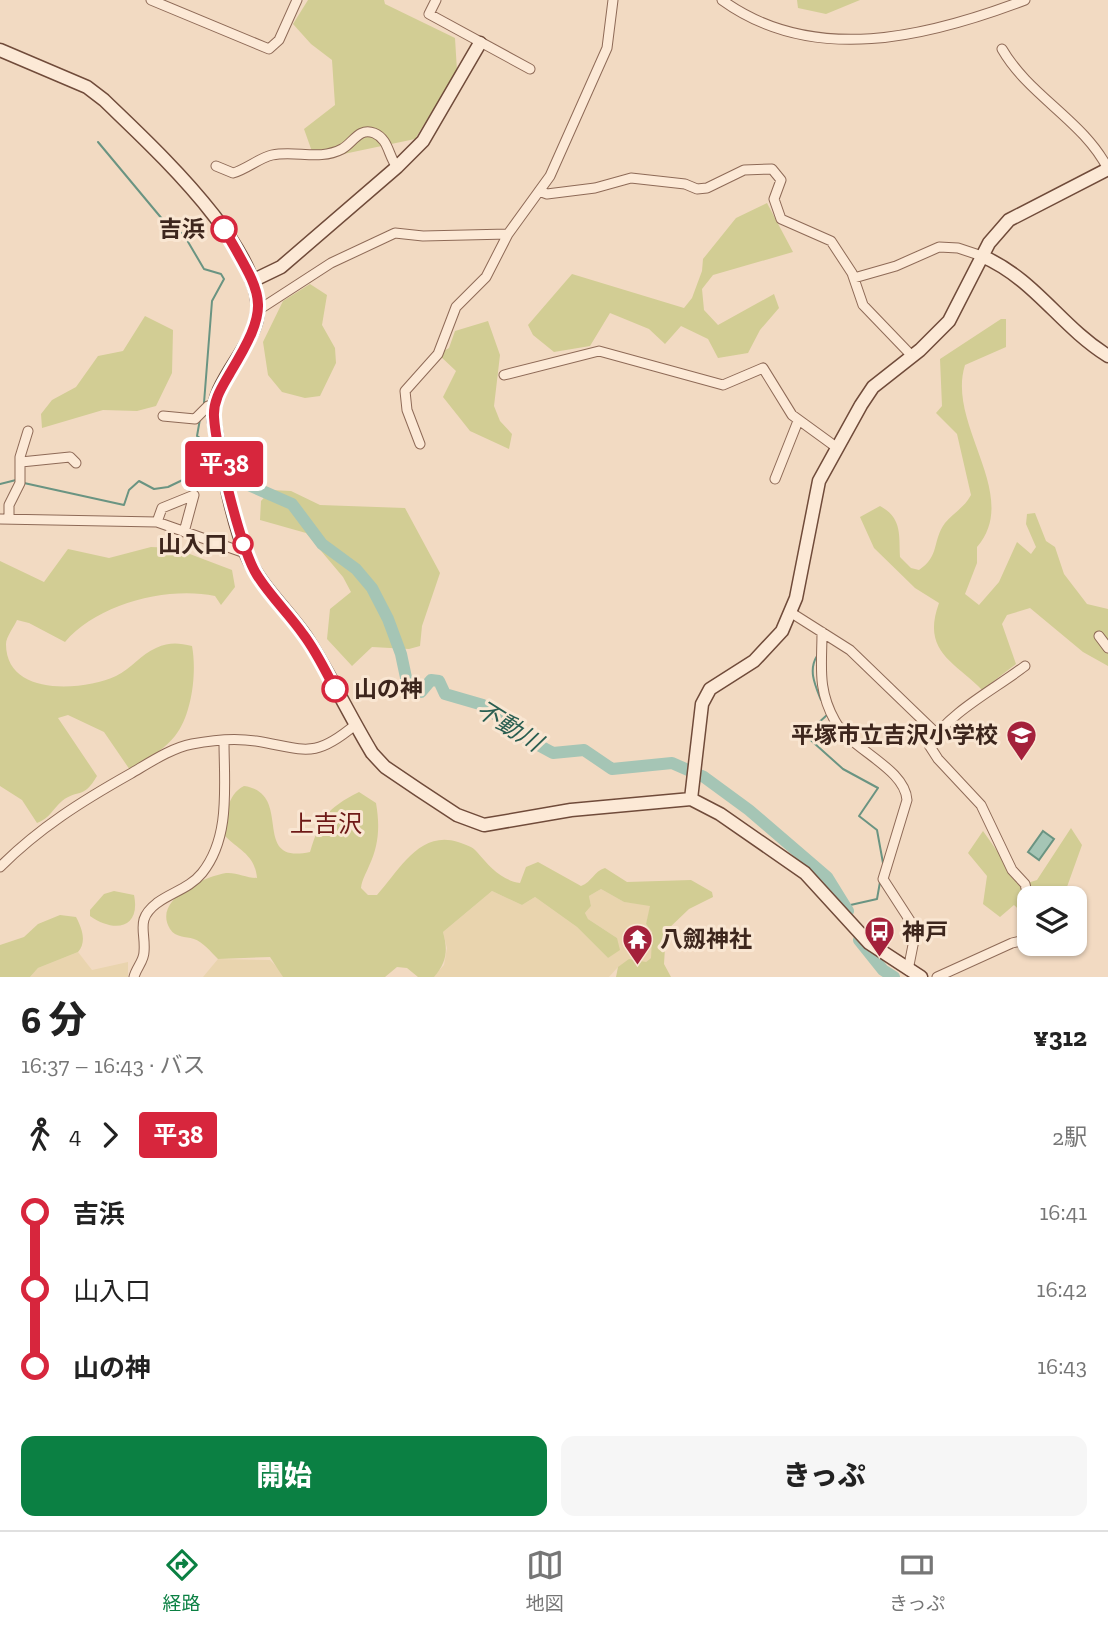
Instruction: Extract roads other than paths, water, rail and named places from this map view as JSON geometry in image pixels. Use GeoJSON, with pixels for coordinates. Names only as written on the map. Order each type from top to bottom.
{"type":"FeatureCollection","features":[{"type":"Feature","properties":{"kind":"street"},"geometry":{"type":"LineString","coordinates":[[151,0],[270,48],[279,40],[297,0]]}},
{"type":"Feature","properties":{"kind":"street"},"geometry":{"type":"LineString","coordinates":[[436,0],[429,14],[530,69]]}},
{"type":"Feature","properties":{"kind":"street"},"geometry":{"type":"LineString","coordinates":[[420,444],[407,410],[405,391],[438,354],[456,307],[486,277],[508,234],[560,156],[607,48],[612,0]]}},
{"type":"Feature","properties":{"kind":"street"},"geometry":{"type":"LineString","coordinates":[[722,0],[753,20],[781,32],[874,38],[927,32],[1025,0]]}},
{"type":"Feature","properties":{"kind":"street"},"geometry":{"type":"LineString","coordinates":[[252,281],[281,267],[397,167],[423,141],[480,43]]}},
{"type":"Feature","properties":{"kind":"street"},"geometry":{"type":"LineString","coordinates":[[691,793],[698,714],[710,689],[769,648],[790,612],[802,573],[814,499],[836,447],[873,387],[912,356],[949,321],[982,256],[1009,220],[1108,169],[1097,148],[1026,81],[1002,49]]}},
{"type":"Feature","properties":{"kind":"street"},"geometry":{"type":"LineString","coordinates":[[0,50],[87,87],[104,100],[198,193],[221,225],[252,281],[260,309],[252,333],[215,405],[215,423],[246,553],[257,575],[320,659],[355,725],[372,753],[385,767],[457,815],[484,825],[499,825],[560,811],[691,793],[811,878],[870,943],[921,977]]}},
{"type":"Feature","properties":{"kind":"street"},"geometry":{"type":"LineString","coordinates":[[216,166],[233,173],[268,156],[284,153],[314,157],[342,149],[361,132],[369,131],[382,139],[397,167]]}},
{"type":"Feature","properties":{"kind":"street"},"geometry":{"type":"LineString","coordinates":[[539,191],[547,194],[595,188],[631,178],[685,184],[697,189],[744,170],[772,169],[781,180],[774,199],[776,213],[781,219],[831,241],[854,278],[863,305],[912,356]]}},
{"type":"Feature","properties":{"kind":"street"},"geometry":{"type":"LineString","coordinates":[[260,309],[331,263],[396,233],[423,236],[508,234]]}},
{"type":"Feature","properties":{"kind":"street"},"geometry":{"type":"LineString","coordinates":[[854,278],[896,266],[939,247],[958,248],[1009,268],[1028,282],[1062,321],[1108,356]]}},
{"type":"Feature","properties":{"kind":"street"},"geometry":{"type":"LineString","coordinates":[[504,375],[598,351],[723,385],[763,368],[786,407],[798,421],[836,447]]}},
{"type":"Feature","properties":{"kind":"street"},"geometry":{"type":"LineString","coordinates":[[163,416],[195,419],[208,406],[215,405]]}},
{"type":"Feature","properties":{"kind":"street"},"geometry":{"type":"LineString","coordinates":[[775,479],[798,421]]}},
{"type":"Feature","properties":{"kind":"street"},"geometry":{"type":"LineString","coordinates":[[28,431],[20,461],[20,483],[10,500],[5,519],[157,522],[246,553]]}},
{"type":"Feature","properties":{"kind":"street"},"geometry":{"type":"LineString","coordinates":[[20,461],[70,457],[76,463]]}},
{"type":"Feature","properties":{"kind":"street"},"geometry":{"type":"LineString","coordinates":[[157,522],[162,508],[194,495],[184,532]]}},
{"type":"Feature","properties":{"kind":"street"},"geometry":{"type":"LineString","coordinates":[[790,612],[850,650],[936,733]]}},
{"type":"Feature","properties":{"kind":"street"},"geometry":{"type":"LineString","coordinates":[[822,632],[820,683],[834,719],[842,732],[890,771],[906,791],[907,800],[883,878],[916,930],[908,970]]}},
{"type":"Feature","properties":{"kind":"street"},"geometry":{"type":"LineString","coordinates":[[1099,636],[1108,648]]}},
{"type":"Feature","properties":{"kind":"street"},"geometry":{"type":"LineString","coordinates":[[1024,666],[936,733],[929,745],[932,752],[981,806],[1012,870],[1025,886]]}},
{"type":"Feature","properties":{"kind":"street"},"geometry":{"type":"LineString","coordinates":[[0,867],[42,828],[156,759],[190,744],[253,740],[285,748],[318,749],[334,742],[355,725]]}},
{"type":"Feature","properties":{"kind":"street"},"geometry":{"type":"LineString","coordinates":[[134,977],[144,954],[141,930],[148,912],[156,904],[195,881],[212,855],[224,818],[224,741]]}},
{"type":"Feature","properties":{"kind":"street"},"geometry":{"type":"LineString","coordinates":[[937,977],[1017,942]]}},
{"type":"Feature","properties":{"kind":"waterway"},"geometry":{"type":"LineString","coordinates":[[98,142],[163,220],[184,235],[204,269],[221,274],[224,279],[212,301],[204,403]]}},
{"type":"Feature","properties":{"kind":"waterway"},"geometry":{"type":"LineString","coordinates":[[24,483],[124,505],[129,490],[139,481],[154,489],[168,487],[193,475],[217,474],[208,443],[197,436],[200,419]]}},
{"type":"Feature","properties":{"kind":"waterway","name":"不動川"},"geometry":{"type":"LineString","coordinates":[[235,479],[292,504],[322,544],[356,569],[372,588],[388,619],[401,654],[408,687],[421,692],[431,680],[439,681],[445,694],[483,705],[529,740],[553,753],[584,750],[612,769],[672,763],[704,777],[749,810],[827,877],[848,911]]}},
{"type":"Feature","properties":{"kind":"waterway"},"geometry":{"type":"LineString","coordinates":[[0,484],[16,480]]}},
{"type":"Feature","properties":{"kind":"waterway"},"geometry":{"type":"LineString","coordinates":[[817,656],[813,672],[821,700]]}},
{"type":"Feature","properties":{"kind":"waterway"},"geometry":{"type":"LineString","coordinates":[[827,715],[805,735],[843,769],[878,788],[859,816],[877,830],[883,863]]}},
{"type":"Feature","properties":{"kind":"waterway"},"geometry":{"type":"LineString","coordinates":[[846,906],[877,899],[880,882]]}},
{"type":"Feature","properties":{"kind":"waterway","name":"不動川"},"geometry":{"type":"LineString","coordinates":[[859,940],[883,970],[894,977]]}},
{"type":"Feature","properties":{"kind":"place","name":"吉浜"},"geometry":{"type":"Point","coordinates":[224,229]}},
{"type":"Feature","properties":{"kind":"place","name":"山入口"},"geometry":{"type":"Point","coordinates":[243,544]}},
{"type":"Feature","properties":{"kind":"place","name":"山の神"},"geometry":{"type":"Point","coordinates":[335,689]}},
{"type":"Feature","properties":{"kind":"place","name":"平塚市立吉沢小学校"},"geometry":{"type":"Point","coordinates":[1021,762]}},
{"type":"Feature","properties":{"kind":"place","name":"神戸"},"geometry":{"type":"Point","coordinates":[879,959]}},
{"type":"Feature","properties":{"kind":"place","name":"八劔神社"},"geometry":{"type":"Point","coordinates":[637,966]}},
{"type":"Feature","properties":{"kind":"district","name":"上吉沢"},"geometry":{"type":"Point","coordinates":[326,824]}}]}
